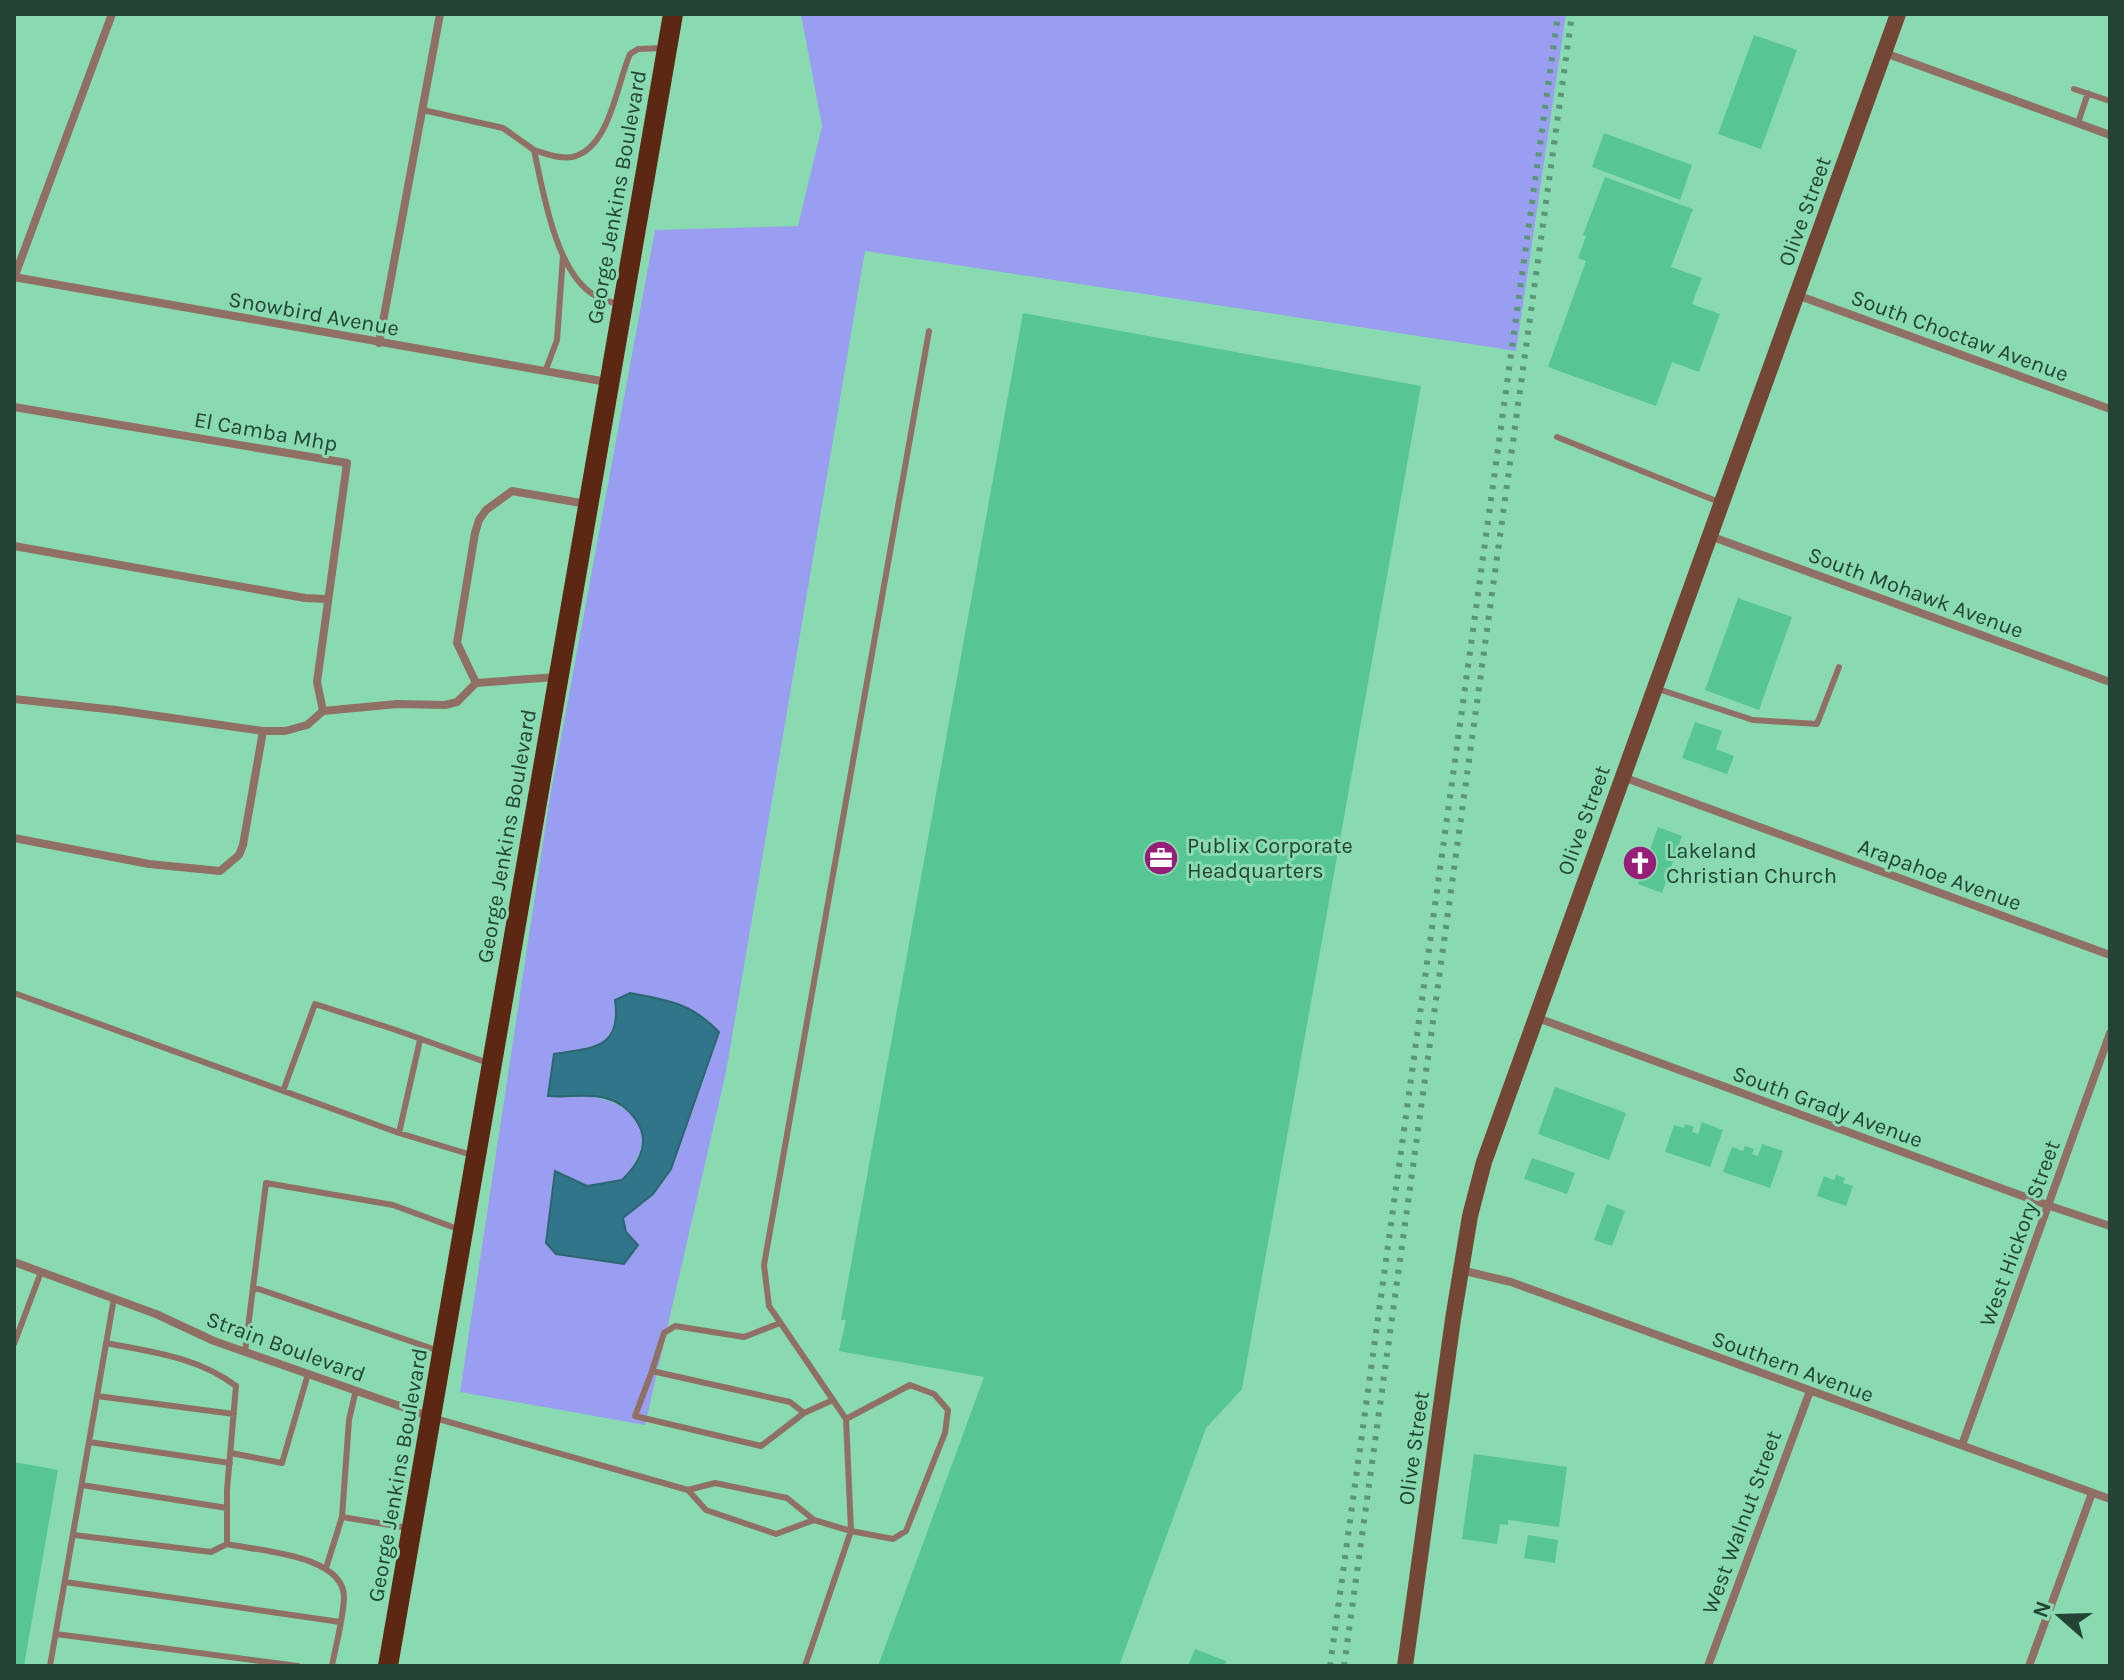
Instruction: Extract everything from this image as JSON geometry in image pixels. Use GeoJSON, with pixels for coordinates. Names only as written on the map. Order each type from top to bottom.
{"type":"FeatureCollection","features":[{"type":"Feature","properties":{"kind":"main road","name":"George Jenkins Boulevard"},"geometry":{"type":"LineString","coordinates":[[388,1666],[673,14]]}},
{"type":"Feature","properties":{"kind":"main road","name":"Olive Street"},"geometry":{"type":"LineString","coordinates":[[1405,1666],[1461,1270],[1470,1216],[1484,1162],[1898,14]]}},
{"type":"Feature","properties":{"kind":"street"},"geometry":{"type":"LineString","coordinates":[[14,277],[112,14]]}},
{"type":"Feature","properties":{"kind":"street"},"geometry":{"type":"LineString","coordinates":[[379,343],[440,14]]}},
{"type":"Feature","properties":{"kind":"street"},"geometry":{"type":"LineString","coordinates":[[1884,52],[2110,135]]}},
{"type":"Feature","properties":{"kind":"street","name":"Snowbird Avenue"},"geometry":{"type":"LineString","coordinates":[[14,277],[608,382]]}},
{"type":"Feature","properties":{"kind":"street","name":"South Choctaw Avenue"},"geometry":{"type":"LineString","coordinates":[[1797,295],[2110,409]]}},
{"type":"Feature","properties":{"kind":"street","name":"El Camba Mhp"},"geometry":{"type":"LineString","coordinates":[[14,407],[347,463],[327,599]]}},
{"type":"Feature","properties":{"kind":"street"},"geometry":{"type":"LineString","coordinates":[[476,683],[457,643],[479,520],[496,501],[512,491],[587,504]]}},
{"type":"Feature","properties":{"kind":"street","name":"South Mohawk Avenue"},"geometry":{"type":"LineString","coordinates":[[1710,536],[2110,682]]}},
{"type":"Feature","properties":{"kind":"street"},"geometry":{"type":"LineString","coordinates":[[14,546],[305,598],[327,599],[317,682],[323,711]]}},
{"type":"Feature","properties":{"kind":"street"},"geometry":{"type":"LineString","coordinates":[[14,699],[263,731],[285,731],[307,725],[323,711],[397,704],[445,705],[457,702],[476,683],[557,677]]}},
{"type":"Feature","properties":{"kind":"street"},"geometry":{"type":"LineString","coordinates":[[14,838],[149,864],[220,871],[239,855],[243,845],[263,731]]}},
{"type":"Feature","properties":{"kind":"street","name":"Arapahoe Avenue"},"geometry":{"type":"LineString","coordinates":[[1622,777],[2110,955]]}},
{"type":"Feature","properties":{"kind":"street","name":"South Grady Avenue"},"geometry":{"type":"LineString","coordinates":[[1535,1017],[2110,1226]]}},
{"type":"Feature","properties":{"kind":"street","name":"West Hickory Street"},"geometry":{"type":"LineString","coordinates":[[1962,1445],[2110,1033]]}},
{"type":"Feature","properties":{"kind":"street","name":"Strain Boulevard"},"geometry":{"type":"LineString","coordinates":[[14,1262],[114,1298],[245,1352],[432,1417]]}},
{"type":"Feature","properties":{"kind":"street","name":"Southern Avenue"},"geometry":{"type":"LineString","coordinates":[[1461,1270],[1511,1282],[2110,1499]]}},
{"type":"Feature","properties":{"kind":"street","name":"West Walnut Street"},"geometry":{"type":"LineString","coordinates":[[1708,1666],[1810,1391]]}},
{"type":"Feature","properties":{"kind":"street"},"geometry":{"type":"LineString","coordinates":[[2029,1666],[2092,1493]]}},
{"type":"Feature","properties":{"kind":"lane"},"geometry":{"type":"LineString","coordinates":[[423,110],[503,128],[534,150],[571,157],[585,152],[597,140],[608,119],[630,54],[638,49],[667,47]]}},
{"type":"Feature","properties":{"kind":"lane"},"geometry":{"type":"LineString","coordinates":[[2074,89],[2110,101]]}},
{"type":"Feature","properties":{"kind":"lane"},"geometry":{"type":"LineString","coordinates":[[2078,123],[2088,93]]}},
{"type":"Feature","properties":{"kind":"lane"},"geometry":{"type":"LineString","coordinates":[[534,150],[547,211],[578,280],[595,296],[622,305]]}},
{"type":"Feature","properties":{"kind":"lane"},"geometry":{"type":"LineString","coordinates":[[545,372],[557,340],[563,252]]}},
{"type":"Feature","properties":{"kind":"lane"},"geometry":{"type":"LineString","coordinates":[[805,1666],[851,1531],[846,1419],[769,1306],[764,1265],[929,331]]}},
{"type":"Feature","properties":{"kind":"lane"},"geometry":{"type":"LineString","coordinates":[[1557,437],[1722,504]]}},
{"type":"Feature","properties":{"kind":"lane"},"geometry":{"type":"LineString","coordinates":[[1655,688],[1753,720],[1817,724],[1839,667]]}},
{"type":"Feature","properties":{"kind":"lane"},"geometry":{"type":"LineString","coordinates":[[14,993],[399,1133],[476,1156]]}},
{"type":"Feature","properties":{"kind":"lane"},"geometry":{"type":"LineString","coordinates":[[283,1091],[315,1004],[491,1064]]}},
{"type":"Feature","properties":{"kind":"lane"},"geometry":{"type":"LineString","coordinates":[[399,1133],[420,1040]]}},
{"type":"Feature","properties":{"kind":"lane"},"geometry":{"type":"LineString","coordinates":[[245,1352],[266,1183],[393,1205],[463,1231]]}},
{"type":"Feature","properties":{"kind":"lane"},"geometry":{"type":"LineString","coordinates":[[14,1344],[41,1272]]}},
{"type":"Feature","properties":{"kind":"lane"},"geometry":{"type":"LineString","coordinates":[[253,1287],[442,1352]]}},
{"type":"Feature","properties":{"kind":"lane"},"geometry":{"type":"LineString","coordinates":[[50,1666],[114,1298]]}},
{"type":"Feature","properties":{"kind":"lane"},"geometry":{"type":"LineString","coordinates":[[780,1323],[744,1337],[675,1326],[664,1333],[635,1416],[761,1446],[804,1413],[833,1400]]}},
{"type":"Feature","properties":{"kind":"lane"},"geometry":{"type":"LineString","coordinates":[[106,1343],[177,1357],[217,1372],[236,1386],[227,1544]]}},
{"type":"Feature","properties":{"kind":"lane"},"geometry":{"type":"LineString","coordinates":[[652,1371],[790,1402],[804,1413]]}},
{"type":"Feature","properties":{"kind":"lane"},"geometry":{"type":"LineString","coordinates":[[231,1453],[282,1463],[308,1374]]}},
{"type":"Feature","properties":{"kind":"lane","name":"Strain Boulevard"},"geometry":{"type":"LineString","coordinates":[[432,1417],[688,1490],[715,1483],[787,1498],[814,1520],[893,1539],[906,1531],[945,1433],[948,1410],[934,1394],[910,1385],[846,1419]]}},
{"type":"Feature","properties":{"kind":"lane"},"geometry":{"type":"LineString","coordinates":[[326,1568],[342,1517],[349,1420],[356,1390]]}},
{"type":"Feature","properties":{"kind":"lane"},"geometry":{"type":"LineString","coordinates":[[97,1396],[234,1414]]}},
{"type":"Feature","properties":{"kind":"lane"},"geometry":{"type":"LineString","coordinates":[[89,1442],[230,1463]]}},
{"type":"Feature","properties":{"kind":"lane"},"geometry":{"type":"LineString","coordinates":[[82,1485],[227,1508]]}},
{"type":"Feature","properties":{"kind":"lane","name":"Strain Boulevard"},"geometry":{"type":"LineString","coordinates":[[688,1490],[706,1510],[776,1534],[814,1520]]}},
{"type":"Feature","properties":{"kind":"lane"},"geometry":{"type":"LineString","coordinates":[[342,1517],[412,1529]]}},
{"type":"Feature","properties":{"kind":"lane"},"geometry":{"type":"LineString","coordinates":[[74,1535],[211,1552],[227,1544],[319,1564],[339,1579],[344,1596],[332,1666]]}},
{"type":"Feature","properties":{"kind":"lane"},"geometry":{"type":"LineString","coordinates":[[65,1582],[340,1622]]}},
{"type":"Feature","properties":{"kind":"lane"},"geometry":{"type":"LineString","coordinates":[[56,1634],[298,1666]]}},
{"type":"Feature","properties":{"kind":"shaded area"},"geometry":{"type":"Polygon","coordinates":[[[801,14],[1566,14],[1516,351],[865,251],[726,1072],[645,1425],[460,1392],[549,803],[655,230],[798,226],[822,126],[801,14]],[[616,1000],[617,1016],[609,1037],[592,1047],[554,1054],[582,1095],[617,1104],[630,1112],[642,1134],[641,1147],[635,1163],[622,1180],[587,1186],[556,1254],[624,1264],[626,1232],[623,1218],[653,1194],[671,1169],[616,1000]]]}},
{"type":"Feature","properties":{"kind":"shaded area"},"geometry":{"type":"Polygon","coordinates":[[[630,993],[689,1009],[719,1032],[671,1169],[653,1194],[623,1218],[626,1232],[638,1245],[624,1264],[556,1254],[546,1243],[555,1171],[587,1186],[622,1180],[638,1159],[643,1136],[636,1119],[614,1101],[591,1096],[548,1096],[554,1054],[602,1043],[614,1028],[615,1000],[630,993]]]}},
{"type":"Feature","properties":{"kind":"building"},"geometry":{"type":"Polygon","coordinates":[[[1754,35],[1797,50],[1761,149],[1718,134],[1754,35]]]}},
{"type":"Feature","properties":{"kind":"building"},"geometry":{"type":"Polygon","coordinates":[[[1604,133],[1692,165],[1680,200],[1592,167],[1604,133]]]}},
{"type":"Feature","properties":{"kind":"building"},"geometry":{"type":"Polygon","coordinates":[[[1605,177],[1693,209],[1671,267],[1702,278],[1692,304],[1720,314],[1699,372],[1672,362],[1656,406],[1548,367],[1586,261],[1578,258],[1586,236],[1583,235],[1605,177]]]}},
{"type":"Feature","properties":{"kind":"building","name":"Publix Corporate Headquarters"},"geometry":{"type":"Polygon","coordinates":[[[1023,313],[1421,386],[1242,1389],[1206,1428],[1119,1666],[878,1666],[984,1377],[839,1351],[846,1320],[841,1320],[1023,313]]]}},
{"type":"Feature","properties":{"kind":"building"},"geometry":{"type":"Polygon","coordinates":[[[1738,598],[1792,617],[1759,710],[1705,690],[1738,598]]]}},
{"type":"Feature","properties":{"kind":"building"},"geometry":{"type":"Polygon","coordinates":[[[1695,722],[1722,731],[1716,749],[1734,756],[1727,774],[1682,758],[1695,722]]]}},
{"type":"Feature","properties":{"kind":"building"},"geometry":{"type":"Polygon","coordinates":[[[1658,827],[1682,836],[1662,893],[1638,884],[1658,827]]]}},
{"type":"Feature","properties":{"kind":"building"},"geometry":{"type":"Polygon","coordinates":[[[1555,1087],[1626,1113],[1609,1160],[1538,1134],[1555,1087]]]}},
{"type":"Feature","properties":{"kind":"building"},"geometry":{"type":"Polygon","coordinates":[[[1702,1122],[1723,1130],[1710,1167],[1665,1152],[1674,1125],[1694,1127],[1692,1132],[1698,1134],[1702,1122]]]}},
{"type":"Feature","properties":{"kind":"building"},"geometry":{"type":"Polygon","coordinates":[[[1762,1144],[1783,1151],[1770,1188],[1723,1172],[1732,1147],[1743,1151],[1745,1146],[1754,1149],[1752,1154],[1758,1156],[1762,1144]]]}},
{"type":"Feature","properties":{"kind":"building"},"geometry":{"type":"Polygon","coordinates":[[[1532,1158],[1575,1173],[1567,1194],[1524,1179],[1532,1158]]]}},
{"type":"Feature","properties":{"kind":"building"},"geometry":{"type":"Polygon","coordinates":[[[1836,1175],[1845,1178],[1843,1183],[1853,1186],[1846,1206],[1817,1196],[1824,1176],[1834,1180],[1836,1175]]]}},
{"type":"Feature","properties":{"kind":"building"},"geometry":{"type":"Polygon","coordinates":[[[1607,1204],[1625,1211],[1612,1246],[1594,1240],[1607,1204]]]}},
{"type":"Feature","properties":{"kind":"building"},"geometry":{"type":"Polygon","coordinates":[[[1474,1454],[1567,1467],[1559,1527],[1508,1520],[1508,1525],[1500,1524],[1497,1544],[1462,1539],[1474,1454]]]}},
{"type":"Feature","properties":{"kind":"building"},"geometry":{"type":"Polygon","coordinates":[[[14,1462],[58,1470],[24,1666],[14,1666],[14,1462]]]}},
{"type":"Feature","properties":{"kind":"building"},"geometry":{"type":"Polygon","coordinates":[[[1528,1535],[1558,1540],[1555,1563],[1524,1558],[1528,1535]]]}},
{"type":"Feature","properties":{"kind":"building"},"geometry":{"type":"Polygon","coordinates":[[[1195,1649],[1226,1661],[1225,1666],[1188,1666],[1195,1649]]]}},
{"type":"Feature","properties":{"kind":"railway"},"geometry":{"type":"LineString","coordinates":[[1330,1666],[1558,14]]}},
{"type":"Feature","properties":{"kind":"railway"},"geometry":{"type":"LineString","coordinates":[[1344,1666],[1572,14]]}},
{"type":"Feature","properties":{"kind":"place","name":"Publix Corporate Headquarters"},"geometry":{"type":"Point","coordinates":[1161,858]}},
{"type":"Feature","properties":{"kind":"place","name":"Lakeland Christian Church"},"geometry":{"type":"Point","coordinates":[1640,863]}}]}
